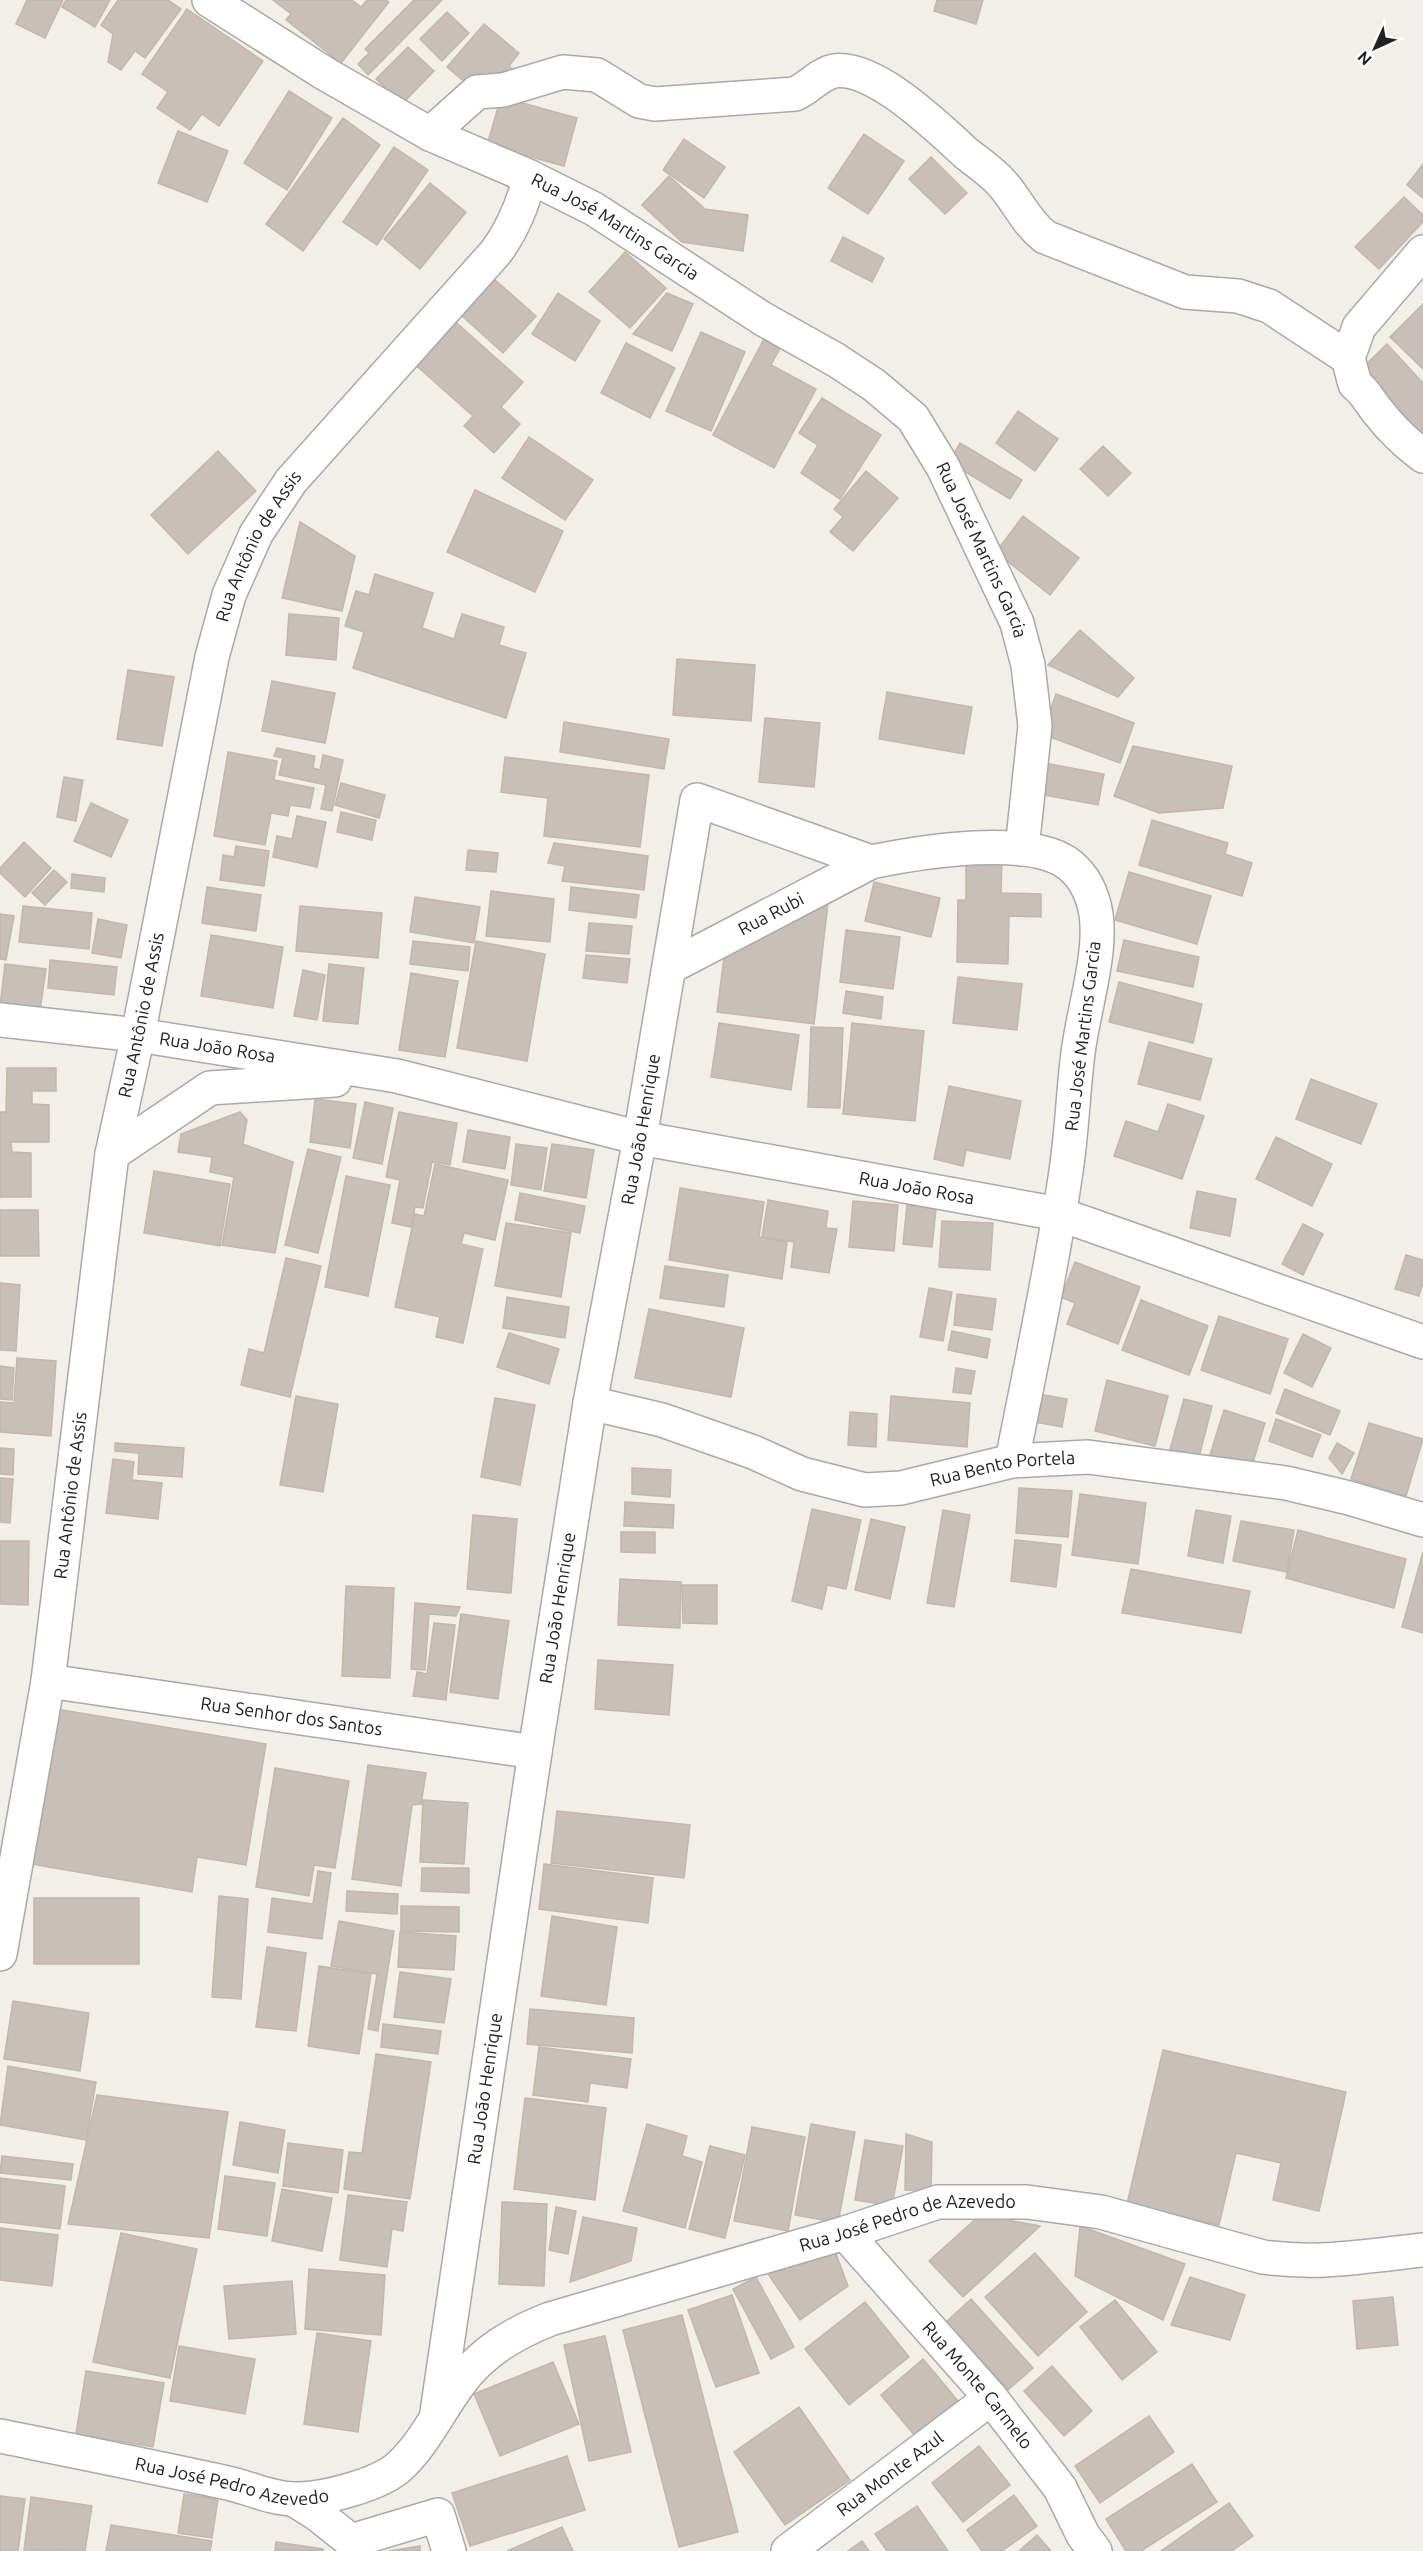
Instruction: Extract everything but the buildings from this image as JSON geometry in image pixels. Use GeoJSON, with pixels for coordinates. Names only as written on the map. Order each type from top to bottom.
{"type":"FeatureCollection","features":[{"type":"Feature","properties":{"kind":"street","name":"Rua José Martins Garcia"},"geometry":{"type":"LineString","coordinates":[[209,0],[324,73],[430,134],[530,177],[594,209],[763,319],[836,360],[874,385],[913,418],[943,467],[1017,623],[1028,665],[1035,726],[1022,849],[1052,856],[1072,867],[1082,878],[1090,893],[1096,915],[1094,967],[1077,1056],[1067,1168],[1012,1461]]}},
{"type":"Feature","properties":{"kind":"street"},"geometry":{"type":"LineString","coordinates":[[430,134],[477,92],[503,90],[563,72],[597,75],[639,101],[664,104],[795,94],[806,90],[826,74],[841,71],[854,73],[882,85],[908,102],[1005,186],[1034,228],[1045,237],[1185,292],[1238,296],[1269,306],[1348,358]]}},
{"type":"Feature","properties":{"kind":"street","name":"Rua Antônio de Assis"},"geometry":{"type":"LineString","coordinates":[[0,1954],[48,1682],[112,1155],[138,1035],[212,657],[229,595],[256,534],[291,481],[490,261],[511,229],[530,177]]}},
{"type":"Feature","properties":{"kind":"street"},"geometry":{"type":"LineString","coordinates":[[1423,252],[1359,327],[1348,358],[1355,384],[1362,388],[1366,397],[1402,440],[1423,456]]}},
{"type":"Feature","properties":{"kind":"street","name":"Rua João Henrique"},"geometry":{"type":"LineString","coordinates":[[436,2419],[535,1752],[590,1403],[640,1138],[697,800],[872,862]]}},
{"type":"Feature","properties":{"kind":"street","name":"Rua Rubi"},"geometry":{"type":"LineString","coordinates":[[670,967],[872,862],[904,855],[970,848],[1022,849]]}},
{"type":"Feature","properties":{"kind":"street","name":"Rua João Rosa"},"geometry":{"type":"LineString","coordinates":[[0,1020],[138,1035],[397,1076],[640,1138],[1059,1214],[1423,1342]]}},
{"type":"Feature","properties":{"kind":"street","name":"Rua João Rosa"},"geometry":{"type":"LineString","coordinates":[[112,1155],[210,1088],[397,1076]]}},
{"type":"Feature","properties":{"kind":"street","name":"Rua Bento Portela"},"geometry":{"type":"LineString","coordinates":[[590,1403],[662,1420],[744,1449],[802,1474],[865,1490],[901,1488],[1012,1461],[1088,1457],[1286,1483],[1423,1520]]}},
{"type":"Feature","properties":{"kind":"street","name":"Rua Senhor dos Santos"},"geometry":{"type":"LineString","coordinates":[[48,1682],[535,1752]]}},
{"type":"Feature","properties":{"kind":"street","name":"Rua José Pedro de Azevedo"},"geometry":{"type":"LineString","coordinates":[[436,2419],[459,2383],[487,2353],[530,2326],[844,2234],[938,2202],[1027,2202],[1101,2212],[1263,2258],[1325,2261],[1423,2250]]}},
{"type":"Feature","properties":{"kind":"street","name":"Rua Monte Carmelo"},"geometry":{"type":"LineString","coordinates":[[844,2234],[991,2398],[1060,2488],[1083,2535],[1095,2551]]}},
{"type":"Feature","properties":{"kind":"street","name":"Rua Monte Azul"},"geometry":{"type":"LineString","coordinates":[[788,2551],[991,2398]]}},
{"type":"Feature","properties":{"kind":"street","name":"Rua José Pedro Azevedo"},"geometry":{"type":"LineString","coordinates":[[0,2436],[233,2483],[293,2499],[344,2491],[387,2476],[414,2451],[436,2419]]}},
{"type":"Feature","properties":{"kind":"street"},"geometry":{"type":"LineString","coordinates":[[293,2499],[317,2514],[350,2546],[438,2515],[449,2551]]}}]}
